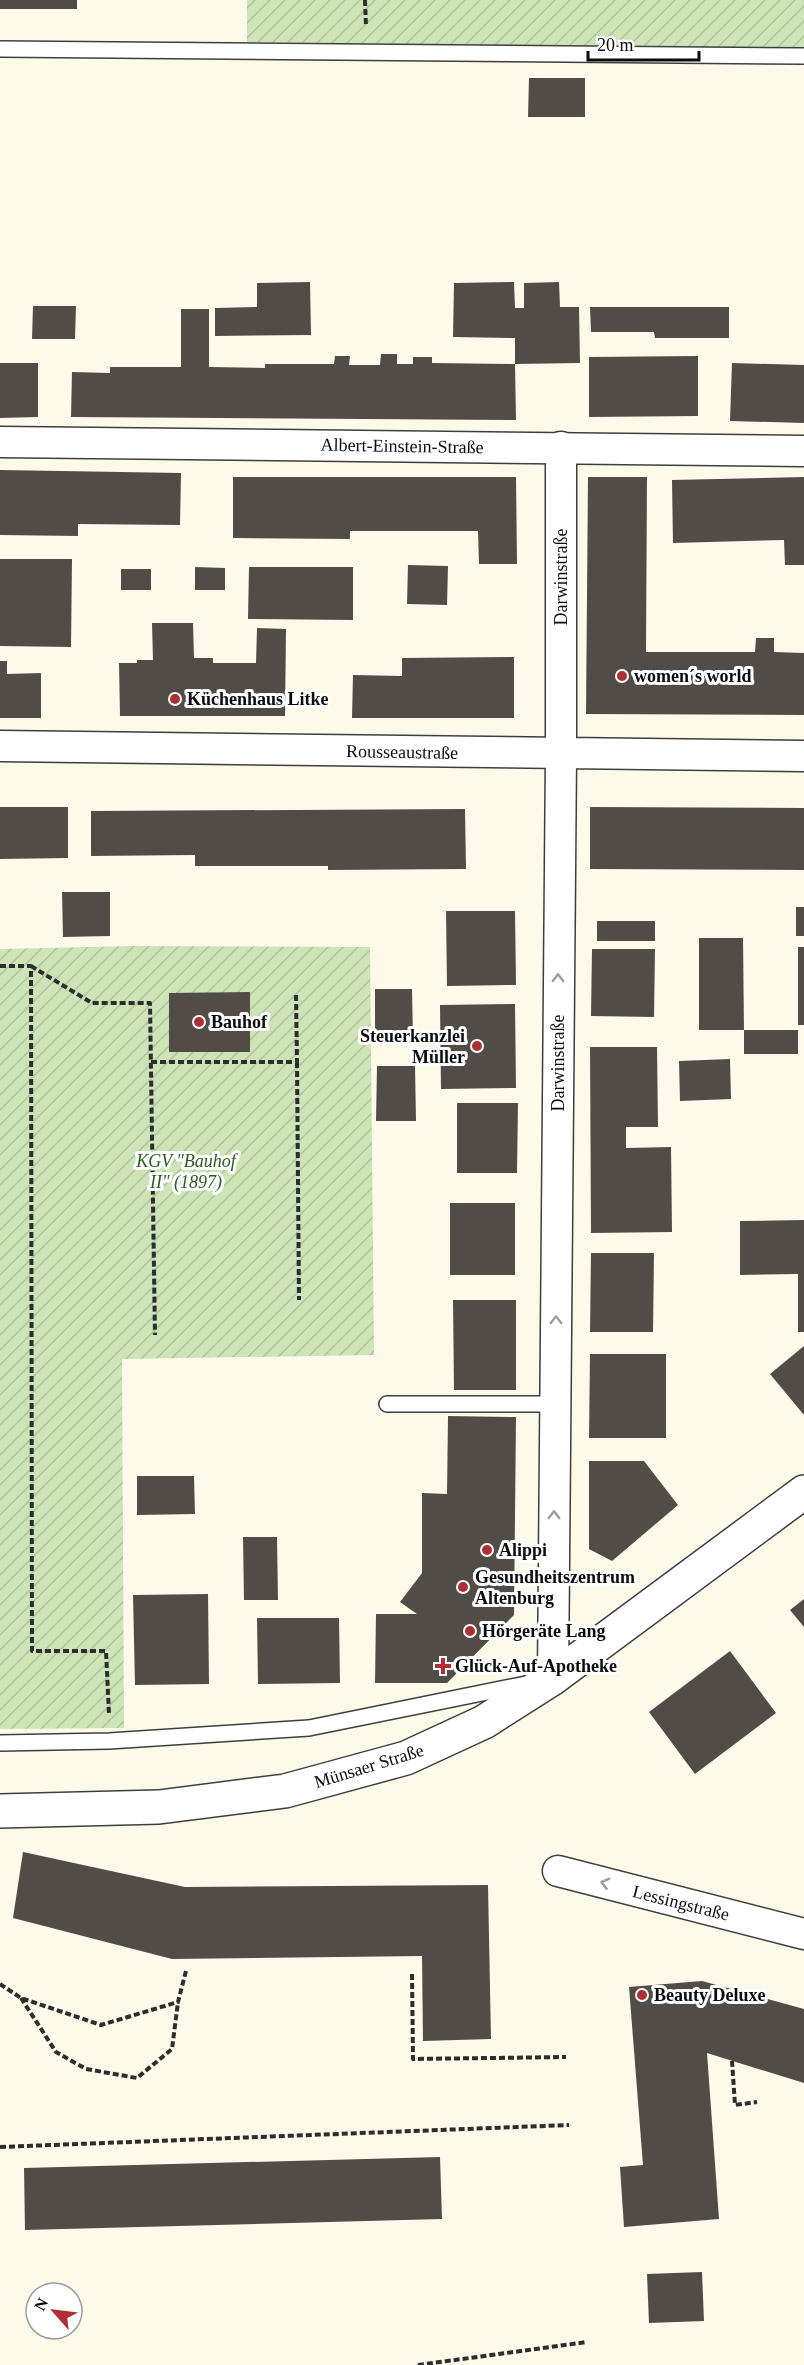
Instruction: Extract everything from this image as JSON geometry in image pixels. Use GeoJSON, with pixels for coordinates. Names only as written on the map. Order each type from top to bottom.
{"type":"FeatureCollection","features":[{"type":"Feature","properties":{"kind":"street","name":"Albert-Einstein-Straße"},"geometry":{"type":"LineString","coordinates":[[0,442],[804,451]]}},
{"type":"Feature","properties":{"kind":"street","name":"Darwinstraße"},"geometry":{"type":"LineString","coordinates":[[553,1678],[561,754],[561,447]]}},
{"type":"Feature","properties":{"kind":"street","name":"Rousseaustraße"},"geometry":{"type":"LineString","coordinates":[[0,747],[804,756]]}},
{"type":"Feature","properties":{"kind":"street","name":"Münsaer Straße"},"geometry":{"type":"LineString","coordinates":[[0,1811],[159,1808],[285,1791],[406,1758],[484,1722],[553,1678],[804,1492]]}},
{"type":"Feature","properties":{"kind":"street","name":"Lessingstraße"},"geometry":{"type":"LineString","coordinates":[[558,1871],[804,1935]]}},
{"type":"Feature","properties":{"kind":"lane"},"geometry":{"type":"LineString","coordinates":[[0,49],[804,56]]}},
{"type":"Feature","properties":{"kind":"lane"},"geometry":{"type":"LineString","coordinates":[[387,1404],[555,1404]]}},
{"type":"Feature","properties":{"kind":"lane"},"geometry":{"type":"LineString","coordinates":[[0,1743],[109,1741],[309,1728],[553,1678]]}},
{"type":"Feature","properties":{"kind":"path"},"geometry":{"type":"LineString","coordinates":[[0,966],[31,966],[92,1003],[150,1003],[155,1335]]}},
{"type":"Feature","properties":{"kind":"path"},"geometry":{"type":"LineString","coordinates":[[31,966],[32,1651],[106,1651],[109,1741]]}},
{"type":"Feature","properties":{"kind":"path"},"geometry":{"type":"LineString","coordinates":[[296,995],[299,1300]]}},
{"type":"Feature","properties":{"kind":"path"},"geometry":{"type":"LineString","coordinates":[[151,1062],[297,1062]]}},
{"type":"Feature","properties":{"kind":"path"},"geometry":{"type":"LineString","coordinates":[[21,1998],[56,2052],[86,2069],[137,2078],[172,2049],[178,2002],[186,1971]]}},
{"type":"Feature","properties":{"kind":"path"},"geometry":{"type":"LineString","coordinates":[[412,1974],[413,2059],[566,2057]]}},
{"type":"Feature","properties":{"kind":"path"},"geometry":{"type":"LineString","coordinates":[[0,1984],[21,1998],[101,2025],[178,2002]]}},
{"type":"Feature","properties":{"kind":"path"},"geometry":{"type":"LineString","coordinates":[[732,2061],[735,2105],[757,2102]]}},
{"type":"Feature","properties":{"kind":"path"},"geometry":{"type":"LineString","coordinates":[[0,2147],[569,2125]]}},
{"type":"Feature","properties":{"kind":"path"},"geometry":{"type":"LineString","coordinates":[[418,2365],[587,2342]]}},
{"type":"Feature","properties":{"kind":"green space"},"geometry":{"type":"Polygon","coordinates":[[[247,0],[804,0],[804,49],[247,42],[247,0]]]}},
{"type":"Feature","properties":{"kind":"green space","name":"KGV \"Bauhof II\" (1897)"},"geometry":{"type":"Polygon","coordinates":[[[134,946],[370,947],[374,1355],[122,1359],[124,1728],[0,1729],[0,949],[134,946]]]}},
{"type":"Feature","properties":{"kind":"building"},"geometry":{"type":"Polygon","coordinates":[[[0,0],[77,0],[77,9],[0,9],[0,0]]]}},
{"type":"Feature","properties":{"kind":"building"},"geometry":{"type":"Polygon","coordinates":[[[529,78],[585,78],[585,117],[528,117],[529,78]]]}},
{"type":"Feature","properties":{"kind":"building"},"geometry":{"type":"Polygon","coordinates":[[[310,282],[311,335],[215,336],[215,308],[257,307],[257,283],[310,282]]]}},
{"type":"Feature","properties":{"kind":"building"},"geometry":{"type":"Polygon","coordinates":[[[514,282],[515,308],[524,308],[524,283],[559,282],[560,307],[579,307],[580,363],[515,364],[515,338],[453,337],[454,283],[514,282]]]}},
{"type":"Feature","properties":{"kind":"building"},"geometry":{"type":"Polygon","coordinates":[[[33,306],[76,306],[75,339],[32,339],[33,306]]]}},
{"type":"Feature","properties":{"kind":"building"},"geometry":{"type":"Polygon","coordinates":[[[590,307],[729,307],[729,338],[655,338],[654,332],[591,332],[590,307]]]}},
{"type":"Feature","properties":{"kind":"building"},"geometry":{"type":"Polygon","coordinates":[[[181,309],[209,309],[209,367],[265,368],[265,364],[334,364],[335,356],[350,356],[349,365],[380,365],[381,354],[397,354],[397,364],[413,364],[413,357],[432,357],[432,363],[515,364],[516,420],[71,417],[72,372],[110,373],[110,367],[181,367],[181,309]]]}},
{"type":"Feature","properties":{"kind":"building"},"geometry":{"type":"Polygon","coordinates":[[[698,356],[698,416],[589,417],[589,357],[698,356]]]}},
{"type":"Feature","properties":{"kind":"building"},"geometry":{"type":"Polygon","coordinates":[[[0,363],[38,363],[38,417],[0,418],[0,363]]]}},
{"type":"Feature","properties":{"kind":"building"},"geometry":{"type":"Polygon","coordinates":[[[732,363],[804,365],[804,423],[730,421],[732,363]]]}},
{"type":"Feature","properties":{"kind":"building"},"geometry":{"type":"Polygon","coordinates":[[[0,470],[181,473],[180,525],[78,524],[78,536],[0,535],[0,470]]]}},
{"type":"Feature","properties":{"kind":"building"},"geometry":{"type":"Polygon","coordinates":[[[233,477],[516,477],[517,564],[479,564],[478,531],[350,531],[350,539],[233,538],[233,477]]]}},
{"type":"Feature","properties":{"kind":"building"},"geometry":{"type":"Polygon","coordinates":[[[588,477],[647,477],[646,652],[755,652],[756,638],[774,638],[774,652],[804,653],[804,715],[586,714],[588,477]]]}},
{"type":"Feature","properties":{"kind":"building"},"geometry":{"type":"Polygon","coordinates":[[[804,477],[804,565],[785,565],[784,540],[673,543],[672,480],[804,477]]]}},
{"type":"Feature","properties":{"kind":"building"},"geometry":{"type":"Polygon","coordinates":[[[0,559],[72,559],[71,647],[0,646],[0,559]]]}},
{"type":"Feature","properties":{"kind":"building"},"geometry":{"type":"Polygon","coordinates":[[[408,565],[448,566],[447,605],[407,604],[408,565]]]}},
{"type":"Feature","properties":{"kind":"building"},"geometry":{"type":"Polygon","coordinates":[[[195,567],[225,568],[225,590],[195,590],[195,567]]]}},
{"type":"Feature","properties":{"kind":"building"},"geometry":{"type":"Polygon","coordinates":[[[249,567],[353,567],[353,620],[248,619],[249,567]]]}},
{"type":"Feature","properties":{"kind":"building"},"geometry":{"type":"Polygon","coordinates":[[[121,569],[151,569],[151,590],[121,590],[121,569]]]}},
{"type":"Feature","properties":{"kind":"building"},"geometry":{"type":"Polygon","coordinates":[[[152,623],[193,623],[194,658],[213,658],[213,663],[256,663],[257,628],[286,629],[285,716],[120,716],[119,663],[153,660],[152,623]]]}},
{"type":"Feature","properties":{"kind":"building"},"geometry":{"type":"Polygon","coordinates":[[[514,657],[514,718],[352,718],[353,675],[402,676],[402,658],[514,657]]]}},
{"type":"Feature","properties":{"kind":"building"},"geometry":{"type":"Polygon","coordinates":[[[0,661],[7,661],[7,674],[41,673],[41,718],[0,718],[0,661]]]}},
{"type":"Feature","properties":{"kind":"building"},"geometry":{"type":"Polygon","coordinates":[[[0,807],[68,807],[68,858],[0,859],[0,807]]]}},
{"type":"Feature","properties":{"kind":"building"},"geometry":{"type":"Polygon","coordinates":[[[590,807],[804,808],[804,870],[590,869],[590,807]]]}},
{"type":"Feature","properties":{"kind":"building"},"geometry":{"type":"Polygon","coordinates":[[[465,809],[466,869],[328,870],[328,866],[195,866],[195,855],[91,856],[91,811],[465,809]]]}},
{"type":"Feature","properties":{"kind":"building"},"geometry":{"type":"Polygon","coordinates":[[[62,892],[110,892],[110,936],[63,937],[62,892]]]}},
{"type":"Feature","properties":{"kind":"building"},"geometry":{"type":"Polygon","coordinates":[[[796,907],[804,907],[804,936],[796,936],[796,907]]]}},
{"type":"Feature","properties":{"kind":"building"},"geometry":{"type":"Polygon","coordinates":[[[446,911],[515,911],[516,985],[447,986],[446,911]]]}},
{"type":"Feature","properties":{"kind":"building"},"geometry":{"type":"Polygon","coordinates":[[[597,921],[655,921],[655,941],[597,941],[597,921]]]}},
{"type":"Feature","properties":{"kind":"building"},"geometry":{"type":"Polygon","coordinates":[[[699,938],[743,938],[744,1030],[699,1030],[699,938]]]}},
{"type":"Feature","properties":{"kind":"building"},"geometry":{"type":"Polygon","coordinates":[[[798,947],[804,947],[804,1025],[798,1025],[798,947]]]}},
{"type":"Feature","properties":{"kind":"building"},"geometry":{"type":"Polygon","coordinates":[[[592,949],[655,949],[654,1017],[591,1016],[592,949]]]}},
{"type":"Feature","properties":{"kind":"building"},"geometry":{"type":"Polygon","coordinates":[[[375,989],[412,989],[413,1040],[375,1040],[375,989]]]}},
{"type":"Feature","properties":{"kind":"building"},"geometry":{"type":"Polygon","coordinates":[[[250,992],[250,1052],[169,1052],[169,993],[250,992]]]}},
{"type":"Feature","properties":{"kind":"building"},"geometry":{"type":"Polygon","coordinates":[[[515,1004],[516,1088],[441,1089],[440,1005],[515,1004]]]}},
{"type":"Feature","properties":{"kind":"building"},"geometry":{"type":"Polygon","coordinates":[[[744,1030],[798,1030],[798,1054],[744,1054],[744,1030]]]}},
{"type":"Feature","properties":{"kind":"building"},"geometry":{"type":"Polygon","coordinates":[[[590,1047],[657,1047],[658,1127],[626,1127],[626,1148],[671,1147],[672,1232],[591,1233],[590,1047]]]}},
{"type":"Feature","properties":{"kind":"building"},"geometry":{"type":"Polygon","coordinates":[[[730,1059],[731,1099],[680,1101],[679,1061],[730,1059]]]}},
{"type":"Feature","properties":{"kind":"building"},"geometry":{"type":"Polygon","coordinates":[[[377,1066],[415,1066],[416,1121],[376,1121],[377,1066]]]}},
{"type":"Feature","properties":{"kind":"building"},"geometry":{"type":"Polygon","coordinates":[[[457,1103],[518,1103],[517,1173],[457,1173],[457,1103]]]}},
{"type":"Feature","properties":{"kind":"building"},"geometry":{"type":"Polygon","coordinates":[[[450,1203],[515,1203],[515,1275],[450,1275],[450,1203]]]}},
{"type":"Feature","properties":{"kind":"building"},"geometry":{"type":"Polygon","coordinates":[[[804,1220],[804,1332],[798,1332],[798,1274],[740,1275],[740,1221],[804,1220]]]}},
{"type":"Feature","properties":{"kind":"building"},"geometry":{"type":"Polygon","coordinates":[[[591,1253],[654,1253],[653,1332],[590,1332],[591,1253]]]}},
{"type":"Feature","properties":{"kind":"building"},"geometry":{"type":"Polygon","coordinates":[[[453,1300],[516,1300],[516,1390],[454,1390],[453,1300]]]}},
{"type":"Feature","properties":{"kind":"building"},"geometry":{"type":"Polygon","coordinates":[[[804,1346],[804,1415],[770,1374],[804,1346]]]}},
{"type":"Feature","properties":{"kind":"building"},"geometry":{"type":"Polygon","coordinates":[[[590,1354],[666,1354],[666,1438],[589,1438],[590,1354]]]}},
{"type":"Feature","properties":{"kind":"building","name":"Gesundheitszentrum Altenburg"},"geometry":{"type":"Polygon","coordinates":[[[448,1416],[516,1417],[514,1615],[447,1683],[375,1683],[376,1614],[417,1614],[400,1602],[422,1573],[422,1493],[447,1494],[448,1416]]]}},
{"type":"Feature","properties":{"kind":"building"},"geometry":{"type":"Polygon","coordinates":[[[589,1461],[644,1461],[678,1505],[612,1561],[589,1549],[589,1461]]]}},
{"type":"Feature","properties":{"kind":"building"},"geometry":{"type":"Polygon","coordinates":[[[137,1476],[194,1476],[195,1514],[137,1515],[137,1476]]]}},
{"type":"Feature","properties":{"kind":"building"},"geometry":{"type":"Polygon","coordinates":[[[243,1537],[277,1537],[278,1600],[244,1600],[243,1537]]]}},
{"type":"Feature","properties":{"kind":"building"},"geometry":{"type":"Polygon","coordinates":[[[208,1594],[209,1684],[135,1685],[133,1595],[208,1594]]]}},
{"type":"Feature","properties":{"kind":"building"},"geometry":{"type":"Polygon","coordinates":[[[804,1599],[804,1627],[790,1610],[804,1599]]]}},
{"type":"Feature","properties":{"kind":"building"},"geometry":{"type":"Polygon","coordinates":[[[257,1618],[339,1618],[340,1683],[258,1684],[257,1618]]]}},
{"type":"Feature","properties":{"kind":"building"},"geometry":{"type":"Polygon","coordinates":[[[730,1651],[776,1713],[695,1774],[649,1712],[730,1651]]]}},
{"type":"Feature","properties":{"kind":"building"},"geometry":{"type":"Polygon","coordinates":[[[23,1852],[185,1887],[488,1885],[491,2039],[423,2041],[422,1956],[172,1959],[13,1918],[23,1852]]]}},
{"type":"Feature","properties":{"kind":"building"},"geometry":{"type":"Polygon","coordinates":[[[702,1981],[804,2009],[804,2083],[707,2053],[719,2219],[624,2227],[620,2167],[643,2165],[629,1987],[702,1981]]]}},
{"type":"Feature","properties":{"kind":"building"},"geometry":{"type":"Polygon","coordinates":[[[440,2157],[442,2219],[25,2230],[24,2168],[440,2157]]]}},
{"type":"Feature","properties":{"kind":"building"},"geometry":{"type":"Polygon","coordinates":[[[702,2272],[704,2321],[649,2323],[647,2274],[702,2272]]]}},
{"type":"Feature","properties":{"kind":"place","name":"women´s world"},"geometry":{"type":"Point","coordinates":[622,676]}},
{"type":"Feature","properties":{"kind":"place","name":"Küchenhaus Litke"},"geometry":{"type":"Point","coordinates":[175,699]}},
{"type":"Feature","properties":{"kind":"place","name":"Bauhof"},"geometry":{"type":"Point","coordinates":[199,1022]}},
{"type":"Feature","properties":{"kind":"place","name":"Steuerkanzlei Müller"},"geometry":{"type":"Point","coordinates":[477,1046]}},
{"type":"Feature","properties":{"kind":"place","name":"Alippi"},"geometry":{"type":"Point","coordinates":[487,1550]}},
{"type":"Feature","properties":{"kind":"place","name":"Gesundheitszentrum Altenburg"},"geometry":{"type":"Point","coordinates":[463,1587]}},
{"type":"Feature","properties":{"kind":"place","name":"Hörgeräte Lang"},"geometry":{"type":"Point","coordinates":[470,1631]}},
{"type":"Feature","properties":{"kind":"place","name":"Glück-Auf-Apotheke"},"geometry":{"type":"Point","coordinates":[443,1666]}},
{"type":"Feature","properties":{"kind":"place","name":"Beauty Deluxe"},"geometry":{"type":"Point","coordinates":[642,1995]}}]}
